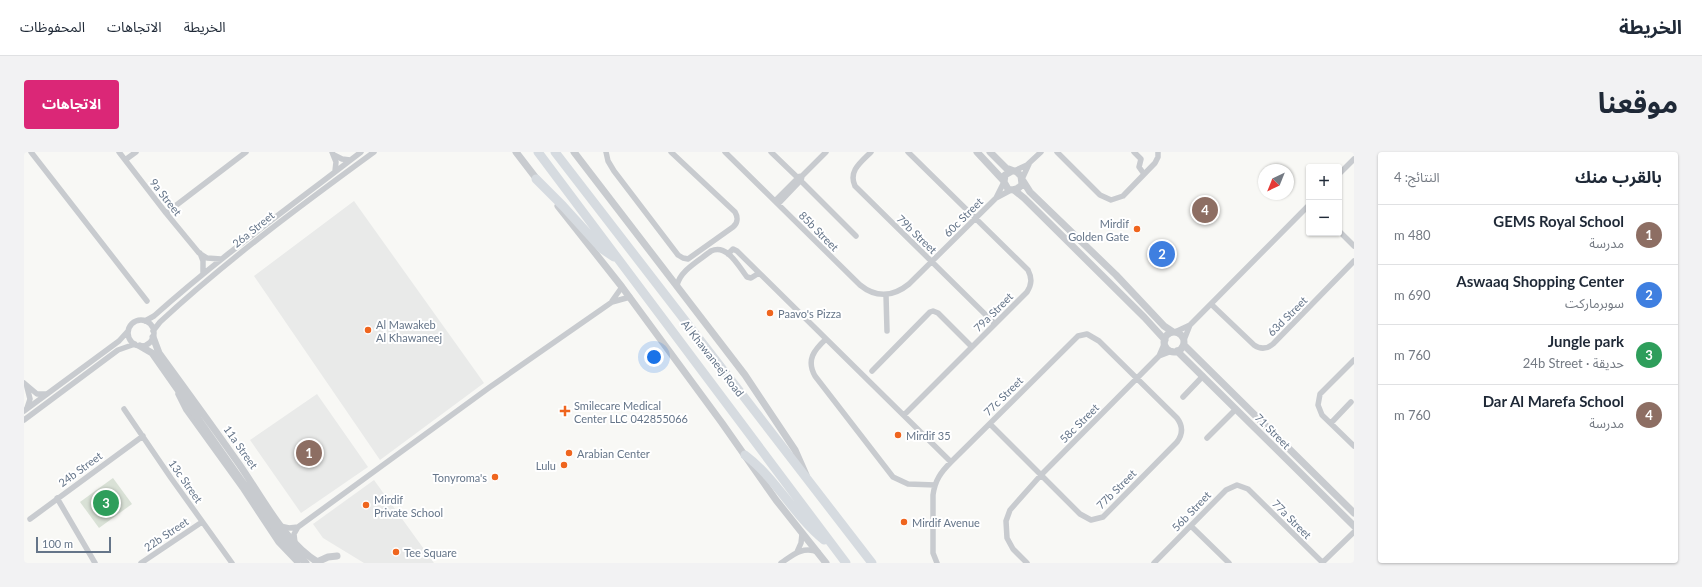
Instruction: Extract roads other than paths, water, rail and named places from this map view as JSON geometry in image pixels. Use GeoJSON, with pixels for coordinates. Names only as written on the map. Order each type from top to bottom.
{"type":"FeatureCollection","features":[{"type":"Feature","properties":{"kind":"highway","name":"Al Khawaneej Road"},"geometry":{"type":"LineString","coordinates":[[538,152],[846,563]]}},
{"type":"Feature","properties":{"kind":"highway","name":"Al Khawaneej Road"},"geometry":{"type":"LineString","coordinates":[[555,152],[872,563]]}},
{"type":"Feature","properties":{"kind":"highway"},"geometry":{"type":"LineString","coordinates":[[536,179],[602,249],[617,257]]}},
{"type":"Feature","properties":{"kind":"highway"},"geometry":{"type":"LineString","coordinates":[[745,455],[768,474],[813,530],[834,547]]}},
{"type":"Feature","properties":{"kind":"street"},"geometry":{"type":"LineString","coordinates":[[31,152],[148,302]]}},
{"type":"Feature","properties":{"kind":"street","name":"9a Street"},"geometry":{"type":"LineString","coordinates":[[119,152],[199,253],[203,265],[203,274]]}},
{"type":"Feature","properties":{"kind":"street"},"geometry":{"type":"LineString","coordinates":[[125,160],[136,152]]}},
{"type":"Feature","properties":{"kind":"street"},"geometry":{"type":"LineString","coordinates":[[166,213],[246,152]]}},
{"type":"Feature","properties":{"kind":"street","name":"26a Street"},"geometry":{"type":"LineString","coordinates":[[145,321],[154,316],[221,259],[361,152]]}},
{"type":"Feature","properties":{"kind":"street","name":"26a Street"},"geometry":{"type":"LineString","coordinates":[[153,334],[160,322],[225,265],[292,212],[374,152]]}},
{"type":"Feature","properties":{"kind":"street"},"geometry":{"type":"LineString","coordinates":[[516,152],[630,297],[776,500],[826,563]]}},
{"type":"Feature","properties":{"kind":"street"},"geometry":{"type":"LineString","coordinates":[[574,152],[579,155],[745,375],[792,444],[801,461],[807,479]]}},
{"type":"Feature","properties":{"kind":"street"},"geometry":{"type":"LineString","coordinates":[[606,152],[611,168],[680,257],[688,259],[733,227],[736,223],[737,216],[735,212],[672,152]]}},
{"type":"Feature","properties":{"kind":"street","name":"85b Street"},"geometry":{"type":"LineString","coordinates":[[725,152],[860,285],[869,292],[886,295]]}},
{"type":"Feature","properties":{"kind":"street"},"geometry":{"type":"LineString","coordinates":[[771,152],[856,236]]}},
{"type":"Feature","properties":{"kind":"street"},"geometry":{"type":"LineString","coordinates":[[776,202],[826,152]]}},
{"type":"Feature","properties":{"kind":"street","name":"79b Street"},"geometry":{"type":"LineString","coordinates":[[871,152],[855,169],[853,176],[855,186],[995,324]]}},
{"type":"Feature","properties":{"kind":"street"},"geometry":{"type":"LineString","coordinates":[[908,152],[976,218]]}},
{"type":"Feature","properties":{"kind":"street"},"geometry":{"type":"LineString","coordinates":[[978,152],[999,173],[1006,187],[1024,198],[1149,322],[1165,341]]}},
{"type":"Feature","properties":{"kind":"street"},"geometry":{"type":"LineString","coordinates":[[990,152],[1004,167],[1020,174],[1030,192],[1161,322],[1174,332],[1180,334],[1184,342]]}},
{"type":"Feature","properties":{"kind":"street"},"geometry":{"type":"LineString","coordinates":[[1004,181],[1005,175],[1031,162],[1041,152]]}},
{"type":"Feature","properties":{"kind":"street"},"geometry":{"type":"LineString","coordinates":[[1057,152],[1100,195],[1107,199],[1116,200],[1123,196],[1157,160],[1158,152]]}},
{"type":"Feature","properties":{"kind":"street"},"geometry":{"type":"LineString","coordinates":[[1134,152],[1141,159],[1138,167],[1144,174]]}},
{"type":"Feature","properties":{"kind":"street"},"geometry":{"type":"LineString","coordinates":[[333,154],[342,159],[350,160]]}},
{"type":"Feature","properties":{"kind":"street"},"geometry":{"type":"LineString","coordinates":[[333,154],[336,162],[335,172]]}},
{"type":"Feature","properties":{"kind":"street"},"geometry":{"type":"LineString","coordinates":[[1342,171],[1354,159]]}},
{"type":"Feature","properties":{"kind":"street"},"geometry":{"type":"LineString","coordinates":[[1012,190],[1019,188],[1031,162]]}},
{"type":"Feature","properties":{"kind":"street","name":"60c Street"},"geometry":{"type":"LineString","coordinates":[[996,198],[1004,181]]}},
{"type":"Feature","properties":{"kind":"street","name":"60c Street"},"geometry":{"type":"LineString","coordinates":[[886,295],[896,292],[909,284],[932,263],[996,198],[1012,190]]}},
{"type":"Feature","properties":{"kind":"street"},"geometry":{"type":"LineString","coordinates":[[1190,325],[1181,349],[1174,351],[1166,347],[1165,341],[1167,335],[1190,325],[1306,208]]}},
{"type":"Feature","properties":{"kind":"street","name":"79a Street"},"geometry":{"type":"LineString","coordinates":[[904,416],[1030,288],[1032,279],[1028,270],[976,218]]}},
{"type":"Feature","properties":{"kind":"street"},"geometry":{"type":"LineString","coordinates":[[1342,234],[1354,246]]}},
{"type":"Feature","properties":{"kind":"street"},"geometry":{"type":"LineString","coordinates":[[677,286],[681,277],[711,251],[720,249],[728,254],[748,277],[751,278],[759,273]]}},
{"type":"Feature","properties":{"kind":"street"},"geometry":{"type":"LineString","coordinates":[[728,254],[733,250],[736,250],[951,462]]}},
{"type":"Feature","properties":{"kind":"street"},"geometry":{"type":"LineString","coordinates":[[199,253],[212,259],[221,259]]}},
{"type":"Feature","properties":{"kind":"street","name":"63d Street"},"geometry":{"type":"LineString","coordinates":[[1211,304],[1254,345],[1260,348],[1267,348],[1273,344],[1354,261]]}},
{"type":"Feature","properties":{"kind":"street"},"geometry":{"type":"LineString","coordinates":[[612,302],[622,287]]}},
{"type":"Feature","properties":{"kind":"street"},"geometry":{"type":"LineString","coordinates":[[886,295],[887,331]]}},
{"type":"Feature","properties":{"kind":"street"},"geometry":{"type":"LineString","coordinates":[[296,545],[294,534],[298,527],[490,387],[612,302],[630,297]]}},
{"type":"Feature","properties":{"kind":"street"},"geometry":{"type":"LineString","coordinates":[[872,371],[931,311],[938,313],[972,347]]}},
{"type":"Feature","properties":{"kind":"street"},"geometry":{"type":"LineString","coordinates":[[24,420],[114,352],[126,346],[149,343],[153,334],[151,325],[145,321],[139,320],[133,323],[119,341],[26,410]]}},
{"type":"Feature","properties":{"kind":"street"},"geometry":{"type":"LineString","coordinates":[[128,331],[129,337],[138,345]]}},
{"type":"Feature","properties":{"kind":"street","name":"11a Street"},"geometry":{"type":"LineString","coordinates":[[153,334],[159,353],[239,464],[280,526],[296,545],[318,563]]}},
{"type":"Feature","properties":{"kind":"street","name":"77c Street"},"geometry":{"type":"LineString","coordinates":[[937,563],[934,556],[933,494],[939,475],[1074,338],[1087,334],[1095,338],[1137,379]]}},
{"type":"Feature","properties":{"kind":"street"},"geometry":{"type":"LineString","coordinates":[[826,339],[810,354],[807,362],[809,370],[887,470],[900,481],[917,485],[935,485]]}},
{"type":"Feature","properties":{"kind":"street","name":"58c Street"},"geometry":{"type":"LineString","coordinates":[[1027,563],[1013,549],[1006,533],[1007,516],[1013,505],[1159,356],[1165,341]]}},
{"type":"Feature","properties":{"kind":"street","name":"71 Street"},"geometry":{"type":"LineString","coordinates":[[1184,342],[1354,513]]}},
{"type":"Feature","properties":{"kind":"street","name":"11a Street"},"geometry":{"type":"LineString","coordinates":[[138,345],[148,349],[152,353],[282,540],[306,563]]}},
{"type":"Feature","properties":{"kind":"street","name":"58c Street"},"geometry":{"type":"LineString","coordinates":[[1159,356],[1174,351]]}},
{"type":"Feature","properties":{"kind":"street","name":"71 Street"},"geometry":{"type":"LineString","coordinates":[[1174,351],[1203,376],[1354,526]]}},
{"type":"Feature","properties":{"kind":"street"},"geometry":{"type":"LineString","coordinates":[[1354,360],[1319,398],[1318,405],[1322,415],[1354,446]]}},
{"type":"Feature","properties":{"kind":"street"},"geometry":{"type":"LineString","coordinates":[[1183,397],[1203,376]]}},
{"type":"Feature","properties":{"kind":"street","name":"77b Street"},"geometry":{"type":"LineString","coordinates":[[990,424],[1083,517],[1095,520],[1106,514],[1177,442],[1181,434],[1181,426],[1177,418],[1137,379]]}},
{"type":"Feature","properties":{"kind":"street"},"geometry":{"type":"LineString","coordinates":[[26,385],[39,395],[47,394]]}},
{"type":"Feature","properties":{"kind":"street"},"geometry":{"type":"LineString","coordinates":[[26,385],[30,399],[26,410]]}},
{"type":"Feature","properties":{"kind":"street"},"geometry":{"type":"LineString","coordinates":[[176,388],[186,410],[243,489],[278,542],[298,563]]}},
{"type":"Feature","properties":{"kind":"street"},"geometry":{"type":"LineString","coordinates":[[1331,423],[1351,402]]}},
{"type":"Feature","properties":{"kind":"street","name":"13c Street"},"geometry":{"type":"LineString","coordinates":[[124,408],[142,436],[232,563]]}},
{"type":"Feature","properties":{"kind":"street"},"geometry":{"type":"LineString","coordinates":[[1207,438],[1236,409]]}},
{"type":"Feature","properties":{"kind":"street","name":"24b Street"},"geometry":{"type":"LineString","coordinates":[[30,519],[142,436]]}},
{"type":"Feature","properties":{"kind":"street","name":"56b Street"},"geometry":{"type":"LineString","coordinates":[[1154,563],[1229,488],[1237,485],[1248,489]]}},
{"type":"Feature","properties":{"kind":"street","name":"77a Street"},"geometry":{"type":"LineString","coordinates":[[1248,489],[1323,563]]}},
{"type":"Feature","properties":{"kind":"street"},"geometry":{"type":"LineString","coordinates":[[57,498],[96,563]]}},
{"type":"Feature","properties":{"kind":"street","name":"22b Street"},"geometry":{"type":"LineString","coordinates":[[140,563],[202,522]]}},
{"type":"Feature","properties":{"kind":"street"},"geometry":{"type":"LineString","coordinates":[[280,526],[289,528],[298,527]]}},
{"type":"Feature","properties":{"kind":"street"},"geometry":{"type":"LineString","coordinates":[[1191,526],[1229,563]]}},
{"type":"Feature","properties":{"kind":"street"},"geometry":{"type":"LineString","coordinates":[[1323,563],[1354,532]]}},
{"type":"Feature","properties":{"kind":"street"},"geometry":{"type":"LineString","coordinates":[[797,552],[801,543],[802,534]]}},
{"type":"Feature","properties":{"kind":"street","name":"77c Street"},"geometry":{"type":"LineString","coordinates":[[934,546],[940,563]]}},
{"type":"Feature","properties":{"kind":"street"},"geometry":{"type":"LineString","coordinates":[[781,563],[797,552],[808,550],[818,553]]}},
{"type":"Feature","properties":{"kind":"street"},"geometry":{"type":"LineString","coordinates":[[318,563],[328,557],[337,556]]}},
{"type":"Feature","properties":{"kind":"place","name":"Dar Al Marefa School"},"geometry":{"type":"Point","coordinates":[1205,210]}},
{"type":"Feature","properties":{"kind":"place","name":"Mirdif Golden Gate"},"geometry":{"type":"Point","coordinates":[1137,229]}},
{"type":"Feature","properties":{"kind":"place","name":"Aswaaq Shopping Center"},"geometry":{"type":"Point","coordinates":[1162,254]}},
{"type":"Feature","properties":{"kind":"place","name":"Paavo's Pizza"},"geometry":{"type":"Point","coordinates":[770,313]}},
{"type":"Feature","properties":{"kind":"place","name":"Al Mawakeb Al Khawaneej"},"geometry":{"type":"Point","coordinates":[368,330]}},
{"type":"Feature","properties":{"kind":"place","name":"Smilecare Medical Center LLC 042855066"},"geometry":{"type":"Point","coordinates":[565,411]}},
{"type":"Feature","properties":{"kind":"place","name":"Mirdif 35"},"geometry":{"type":"Point","coordinates":[898,435]}},
{"type":"Feature","properties":{"kind":"place","name":"GEMS Royal School"},"geometry":{"type":"Point","coordinates":[309,453]}},
{"type":"Feature","properties":{"kind":"place","name":"Arabian Center"},"geometry":{"type":"Point","coordinates":[569,453]}},
{"type":"Feature","properties":{"kind":"place","name":"Lulu"},"geometry":{"type":"Point","coordinates":[564,465]}},
{"type":"Feature","properties":{"kind":"place","name":"Tonyroma's"},"geometry":{"type":"Point","coordinates":[495,477]}},
{"type":"Feature","properties":{"kind":"place","name":"Jungle park"},"geometry":{"type":"Point","coordinates":[106,503]}},
{"type":"Feature","properties":{"kind":"place","name":"Mirdif Private School"},"geometry":{"type":"Point","coordinates":[366,505]}},
{"type":"Feature","properties":{"kind":"place","name":"Mirdif Avenue"},"geometry":{"type":"Point","coordinates":[904,522]}},
{"type":"Feature","properties":{"kind":"place","name":"Tee Square"},"geometry":{"type":"Point","coordinates":[396,552]}}]}
